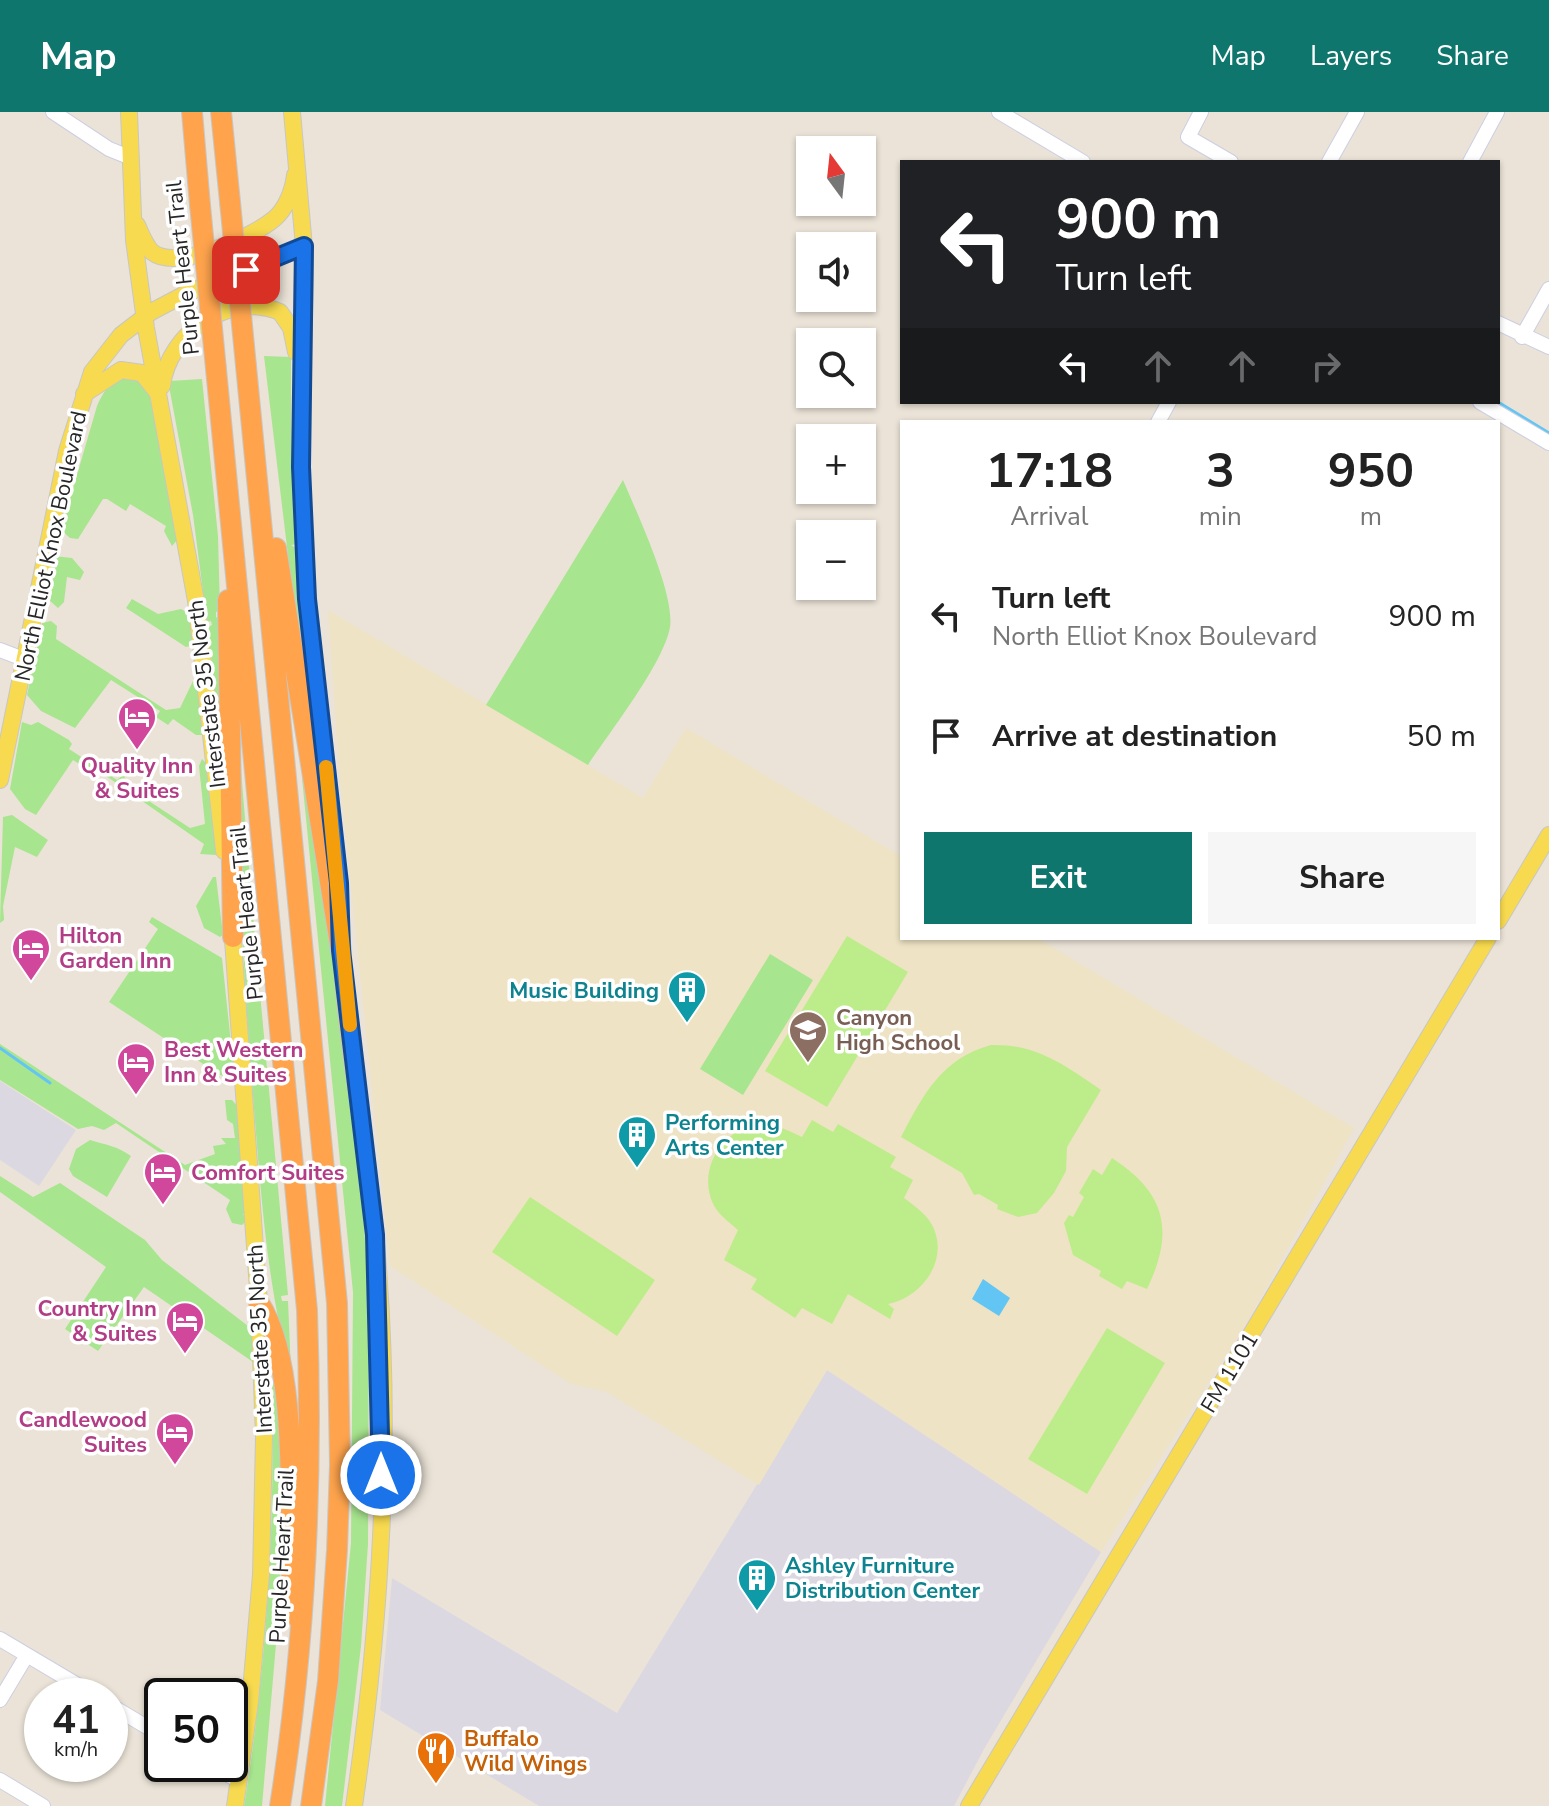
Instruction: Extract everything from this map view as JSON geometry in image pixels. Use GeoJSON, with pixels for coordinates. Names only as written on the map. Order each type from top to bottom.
{"type":"FeatureCollection","features":[{"type":"Feature","properties":{"kind":"highway","name":"Purple Heart Trail"},"geometry":{"type":"LineString","coordinates":[[192,112],[306,1295],[310,1450],[298,1679],[280,1806]]}},
{"type":"Feature","properties":{"kind":"highway"},"geometry":{"type":"LineString","coordinates":[[221,112],[337,1318],[337,1550],[328,1681],[311,1806]]}},
{"type":"Feature","properties":{"kind":"highway"},"geometry":{"type":"LineString","coordinates":[[260,499],[280,562],[341,950]]}},
{"type":"Feature","properties":{"kind":"highway"},"geometry":{"type":"LineString","coordinates":[[231,532],[228,613],[233,937]]}},
{"type":"Feature","properties":{"kind":"highway"},"geometry":{"type":"LineString","coordinates":[[259,1303],[269,1319],[276,1345],[284,1404],[293,1497],[291,1587],[298,1679]]}},
{"type":"Feature","properties":{"kind":"main road","name":"Interstate 35 North"},"geometry":{"type":"LineString","coordinates":[[129,112],[131,209],[145,322],[174,486],[183,517],[206,675],[233,937],[259,1303],[264,1424],[263,1545],[248,1716]]}},
{"type":"Feature","properties":{"kind":"main road"},"geometry":{"type":"LineString","coordinates":[[292,112],[304,252],[301,373],[307,599],[339,883],[341,950],[375,1235],[381,1402],[379,1567],[368,1703],[354,1806]]}},
{"type":"Feature","properties":{"kind":"main road"},"geometry":{"type":"LineString","coordinates":[[131,209],[153,252],[174,259],[199,255],[274,219],[294,185],[297,154]]}},
{"type":"Feature","properties":{"kind":"main road","name":"North Elliot Knox Boulevard"},"geometry":{"type":"LineString","coordinates":[[0,780],[64,465],[87,392],[87,381],[105,353],[145,322],[304,252]]}},
{"type":"Feature","properties":{"kind":"main road"},"geometry":{"type":"LineString","coordinates":[[160,396],[168,359],[186,332],[232,310],[253,306],[269,307],[287,319],[301,373]]}},
{"type":"Feature","properties":{"kind":"main road"},"geometry":{"type":"LineString","coordinates":[[87,392],[121,370],[134,370],[150,380],[160,396]]}},
{"type":"Feature","properties":{"kind":"main road"},"geometry":{"type":"LineString","coordinates":[[1500,918],[1549,835]]}},
{"type":"Feature","properties":{"kind":"main road","name":"FM 1101"},"geometry":{"type":"LineString","coordinates":[[969,1806],[1487,940]]}},
{"type":"Feature","properties":{"kind":"main road","name":"Interstate 35 North"},"geometry":{"type":"LineString","coordinates":[[235,1806],[239,1782]]}},
{"type":"Feature","properties":{"kind":"street"},"geometry":{"type":"LineString","coordinates":[[53,112],[109,149],[129,157]]}},
{"type":"Feature","properties":{"kind":"street"},"geometry":{"type":"LineString","coordinates":[[999,112],[1080,160]]}},
{"type":"Feature","properties":{"kind":"street"},"geometry":{"type":"LineString","coordinates":[[1201,112],[1188,137],[1228,160]]}},
{"type":"Feature","properties":{"kind":"street"},"geometry":{"type":"LineString","coordinates":[[1330,160],[1357,112]]}},
{"type":"Feature","properties":{"kind":"street"},"geometry":{"type":"LineString","coordinates":[[1471,160],[1497,112]]}},
{"type":"Feature","properties":{"kind":"street"},"geometry":{"type":"LineString","coordinates":[[1522,337],[1549,289]]}},
{"type":"Feature","properties":{"kind":"street"},"geometry":{"type":"LineString","coordinates":[[1500,324],[1549,347]]}},
{"type":"Feature","properties":{"kind":"street"},"geometry":{"type":"LineString","coordinates":[[1483,404],[1549,443]]}},
{"type":"Feature","properties":{"kind":"street"},"geometry":{"type":"LineString","coordinates":[[0,650],[26,660]]}},
{"type":"Feature","properties":{"kind":"street"},"geometry":{"type":"LineString","coordinates":[[0,1639],[66,1678]]}},
{"type":"Feature","properties":{"kind":"street"},"geometry":{"type":"LineString","coordinates":[[0,1700],[27,1655]]}},
{"type":"Feature","properties":{"kind":"street"},"geometry":{"type":"LineString","coordinates":[[0,1780],[43,1806]]}},
{"type":"Feature","properties":{"kind":"shaded area","name":"Canyon High School"},"geometry":{"type":"Polygon","coordinates":[[[328,610],[643,798],[686,728],[900,856],[900,940],[1040,940],[1354,1128],[1250,1317],[1101,1552],[827,1370],[759,1485],[605,1391],[571,1384],[390,1266],[339,769],[328,610]]]}},
{"type":"Feature","properties":{"kind":"shaded area"},"geometry":{"type":"Polygon","coordinates":[[[0,1081],[76,1130],[39,1186],[0,1160],[0,1081]]]}},
{"type":"Feature","properties":{"kind":"shaded area"},"geometry":{"type":"Polygon","coordinates":[[[827,1370],[1101,1552],[984,1749],[954,1806],[539,1806],[380,1710],[392,1578],[617,1713],[827,1370]]]}},
{"type":"Feature","properties":{"kind":"green space"},"geometry":{"type":"Polygon","coordinates":[[[264,356],[291,357],[291,451],[298,544],[291,545],[298,549],[310,678],[303,680],[264,356]]]}},
{"type":"Feature","properties":{"kind":"green space"},"geometry":{"type":"Polygon","coordinates":[[[128,377],[139,381],[150,395],[178,539],[172,546],[164,531],[166,526],[130,504],[126,511],[107,499],[103,499],[78,539],[70,538],[61,530],[97,406],[108,387],[128,377]]]}},
{"type":"Feature","properties":{"kind":"green space"},"geometry":{"type":"Polygon","coordinates":[[[202,379],[218,536],[220,611],[216,612],[216,617],[220,619],[223,717],[217,717],[208,627],[212,625],[211,621],[207,622],[193,515],[169,386],[170,381],[202,379]]]}},
{"type":"Feature","properties":{"kind":"green space"},"geometry":{"type":"Polygon","coordinates":[[[623,480],[661,575],[667,595],[670,627],[666,642],[647,678],[588,765],[486,705],[623,480]]]}},
{"type":"Feature","properties":{"kind":"green space"},"geometry":{"type":"Polygon","coordinates":[[[54,556],[72,558],[84,572],[80,580],[67,577],[64,602],[58,608],[47,598],[54,556]]]}},
{"type":"Feature","properties":{"kind":"green space"},"geometry":{"type":"Polygon","coordinates":[[[132,599],[158,614],[181,609],[190,614],[194,645],[186,647],[126,608],[132,599]]]}},
{"type":"Feature","properties":{"kind":"green space"},"geometry":{"type":"Polygon","coordinates":[[[51,621],[57,626],[56,639],[166,710],[180,708],[193,681],[199,687],[204,735],[196,735],[173,719],[168,725],[156,717],[160,711],[111,680],[75,728],[41,711],[27,695],[42,623],[51,621]]]}},
{"type":"Feature","properties":{"kind":"green space"},"geometry":{"type":"Polygon","coordinates":[[[22,722],[31,725],[38,722],[69,740],[72,744],[69,749],[117,780],[123,775],[126,779],[123,784],[190,828],[205,824],[199,766],[202,759],[208,765],[216,855],[200,854],[204,844],[96,769],[92,772],[73,760],[36,815],[25,809],[10,789],[22,722]]]}},
{"type":"Feature","properties":{"kind":"green space"},"geometry":{"type":"Polygon","coordinates":[[[236,769],[241,770],[255,939],[248,941],[249,951],[256,950],[288,1295],[281,1296],[282,1301],[288,1301],[291,1372],[271,1279],[260,1185],[245,989],[236,769]]]}},
{"type":"Feature","properties":{"kind":"green space"},"geometry":{"type":"Polygon","coordinates":[[[309,777],[359,1160],[369,1291],[368,1544],[361,1646],[342,1806],[325,1806],[351,1543],[353,1292],[302,778],[309,777]]]}},
{"type":"Feature","properties":{"kind":"green space"},"geometry":{"type":"Polygon","coordinates":[[[12,815],[48,840],[37,857],[15,847],[3,906],[4,920],[0,923],[3,817],[12,815]]]}},
{"type":"Feature","properties":{"kind":"green space"},"geometry":{"type":"Polygon","coordinates":[[[213,877],[216,877],[223,935],[220,937],[204,928],[196,906],[213,877]]]}},
{"type":"Feature","properties":{"kind":"green space"},"geometry":{"type":"Polygon","coordinates":[[[152,917],[222,958],[234,1072],[230,1077],[220,1075],[109,1002],[158,929],[149,922],[152,917]]]}},
{"type":"Feature","properties":{"kind":"green space"},"geometry":{"type":"Polygon","coordinates":[[[847,936],[908,972],[827,1107],[765,1071],[847,936]]]}},
{"type":"Feature","properties":{"kind":"green space"},"geometry":{"type":"Polygon","coordinates":[[[770,954],[813,980],[743,1095],[700,1069],[770,954]]]}},
{"type":"Feature","properties":{"kind":"green space"},"geometry":{"type":"Polygon","coordinates":[[[0,1044],[185,1165],[215,1154],[213,1146],[226,1144],[221,1138],[235,1138],[233,1124],[227,1120],[225,1100],[232,1100],[238,1107],[246,1213],[243,1214],[247,1220],[242,1225],[232,1223],[226,1209],[230,1200],[116,1123],[104,1130],[92,1126],[78,1129],[0,1080],[0,1044]]]}},
{"type":"Feature","properties":{"kind":"green space"},"geometry":{"type":"Polygon","coordinates":[[[991,1045],[1007,1045],[1036,1052],[1101,1090],[1067,1147],[1066,1171],[1054,1193],[1037,1213],[1018,1217],[997,1209],[998,1205],[979,1194],[974,1195],[962,1173],[901,1137],[936,1080],[959,1059],[991,1045]]]}},
{"type":"Feature","properties":{"kind":"green space"},"geometry":{"type":"Polygon","coordinates":[[[812,1120],[833,1132],[838,1124],[896,1157],[890,1167],[913,1180],[904,1198],[925,1216],[934,1229],[937,1254],[934,1266],[911,1295],[888,1304],[894,1309],[890,1319],[848,1294],[832,1324],[802,1308],[795,1318],[751,1289],[757,1279],[724,1260],[738,1230],[718,1212],[710,1195],[708,1180],[717,1152],[738,1132],[752,1126],[776,1126],[802,1137],[812,1120]]]}},
{"type":"Feature","properties":{"kind":"green space"},"geometry":{"type":"Polygon","coordinates":[[[90,1140],[131,1156],[107,1197],[73,1176],[69,1169],[76,1149],[90,1140]]]}},
{"type":"Feature","properties":{"kind":"green space"},"geometry":{"type":"Polygon","coordinates":[[[1112,1158],[1144,1185],[1160,1215],[1161,1249],[1147,1289],[1127,1281],[1122,1289],[1099,1276],[1101,1271],[1073,1255],[1064,1223],[1069,1215],[1073,1217],[1084,1197],[1079,1193],[1093,1169],[1102,1175],[1112,1158]]]}},
{"type":"Feature","properties":{"kind":"green space"},"geometry":{"type":"Polygon","coordinates":[[[0,1176],[33,1197],[60,1183],[145,1240],[162,1260],[252,1329],[253,1362],[144,1287],[98,1351],[65,1329],[106,1267],[0,1192],[0,1176]]]}},
{"type":"Feature","properties":{"kind":"green space"},"geometry":{"type":"Polygon","coordinates":[[[530,1197],[655,1280],[617,1336],[492,1252],[530,1197]]]}},
{"type":"Feature","properties":{"kind":"green space"},"geometry":{"type":"Polygon","coordinates":[[[1107,1328],[1165,1363],[1087,1494],[1028,1459],[1107,1328]]]}},
{"type":"Feature","properties":{"kind":"green space"},"geometry":{"type":"Polygon","coordinates":[[[276,1384],[281,1477],[280,1592],[275,1592],[275,1596],[280,1598],[262,1806],[244,1806],[268,1596],[272,1385],[276,1384]]]}},
{"type":"Feature","properties":{"kind":"water"},"geometry":{"type":"Polygon","coordinates":[[[983,1279],[1010,1298],[999,1316],[972,1299],[983,1279]]]}},
{"type":"Feature","properties":{"kind":"waterway"},"geometry":{"type":"LineString","coordinates":[[1500,403],[1549,433]]}},
{"type":"Feature","properties":{"kind":"waterway"},"geometry":{"type":"LineString","coordinates":[[0,1048],[50,1083]]}},
{"type":"Feature","properties":{"kind":"slow traffic"},"geometry":{"type":"LineString","coordinates":[[326,767],[350,1025]]}},
{"type":"Feature","properties":{"kind":"place","name":"Quality Inn & Suites"},"geometry":{"type":"Point","coordinates":[137,751]}},
{"type":"Feature","properties":{"kind":"place","name":"Hilton Garden Inn"},"geometry":{"type":"Point","coordinates":[31,982]}},
{"type":"Feature","properties":{"kind":"place","name":"Music Building"},"geometry":{"type":"Point","coordinates":[687,1024]}},
{"type":"Feature","properties":{"kind":"place","name":"Canyon High School"},"geometry":{"type":"Point","coordinates":[808,1064]}},
{"type":"Feature","properties":{"kind":"place","name":"Best Western Inn & Suites"},"geometry":{"type":"Point","coordinates":[136,1096]}},
{"type":"Feature","properties":{"kind":"place","name":"Performing Arts Center"},"geometry":{"type":"Point","coordinates":[637,1169]}},
{"type":"Feature","properties":{"kind":"place","name":"Comfort Suites"},"geometry":{"type":"Point","coordinates":[163,1206]}},
{"type":"Feature","properties":{"kind":"place","name":"Country Inn & Suites"},"geometry":{"type":"Point","coordinates":[185,1355]}},
{"type":"Feature","properties":{"kind":"place","name":"Candlewood Suites"},"geometry":{"type":"Point","coordinates":[175,1466]}},
{"type":"Feature","properties":{"kind":"place","name":"Ashley Furniture Distribution Center"},"geometry":{"type":"Point","coordinates":[757,1612]}},
{"type":"Feature","properties":{"kind":"place","name":"Buffalo Wild Wings"},"geometry":{"type":"Point","coordinates":[436,1785]}},
{"type":"Feature","properties":{"kind":"route"},"geometry":{"type":"LineString","coordinates":[[246,270],[304,246],[301,467],[307,599],[339,883],[341,950],[375,1235],[381,1475]]}}]}
